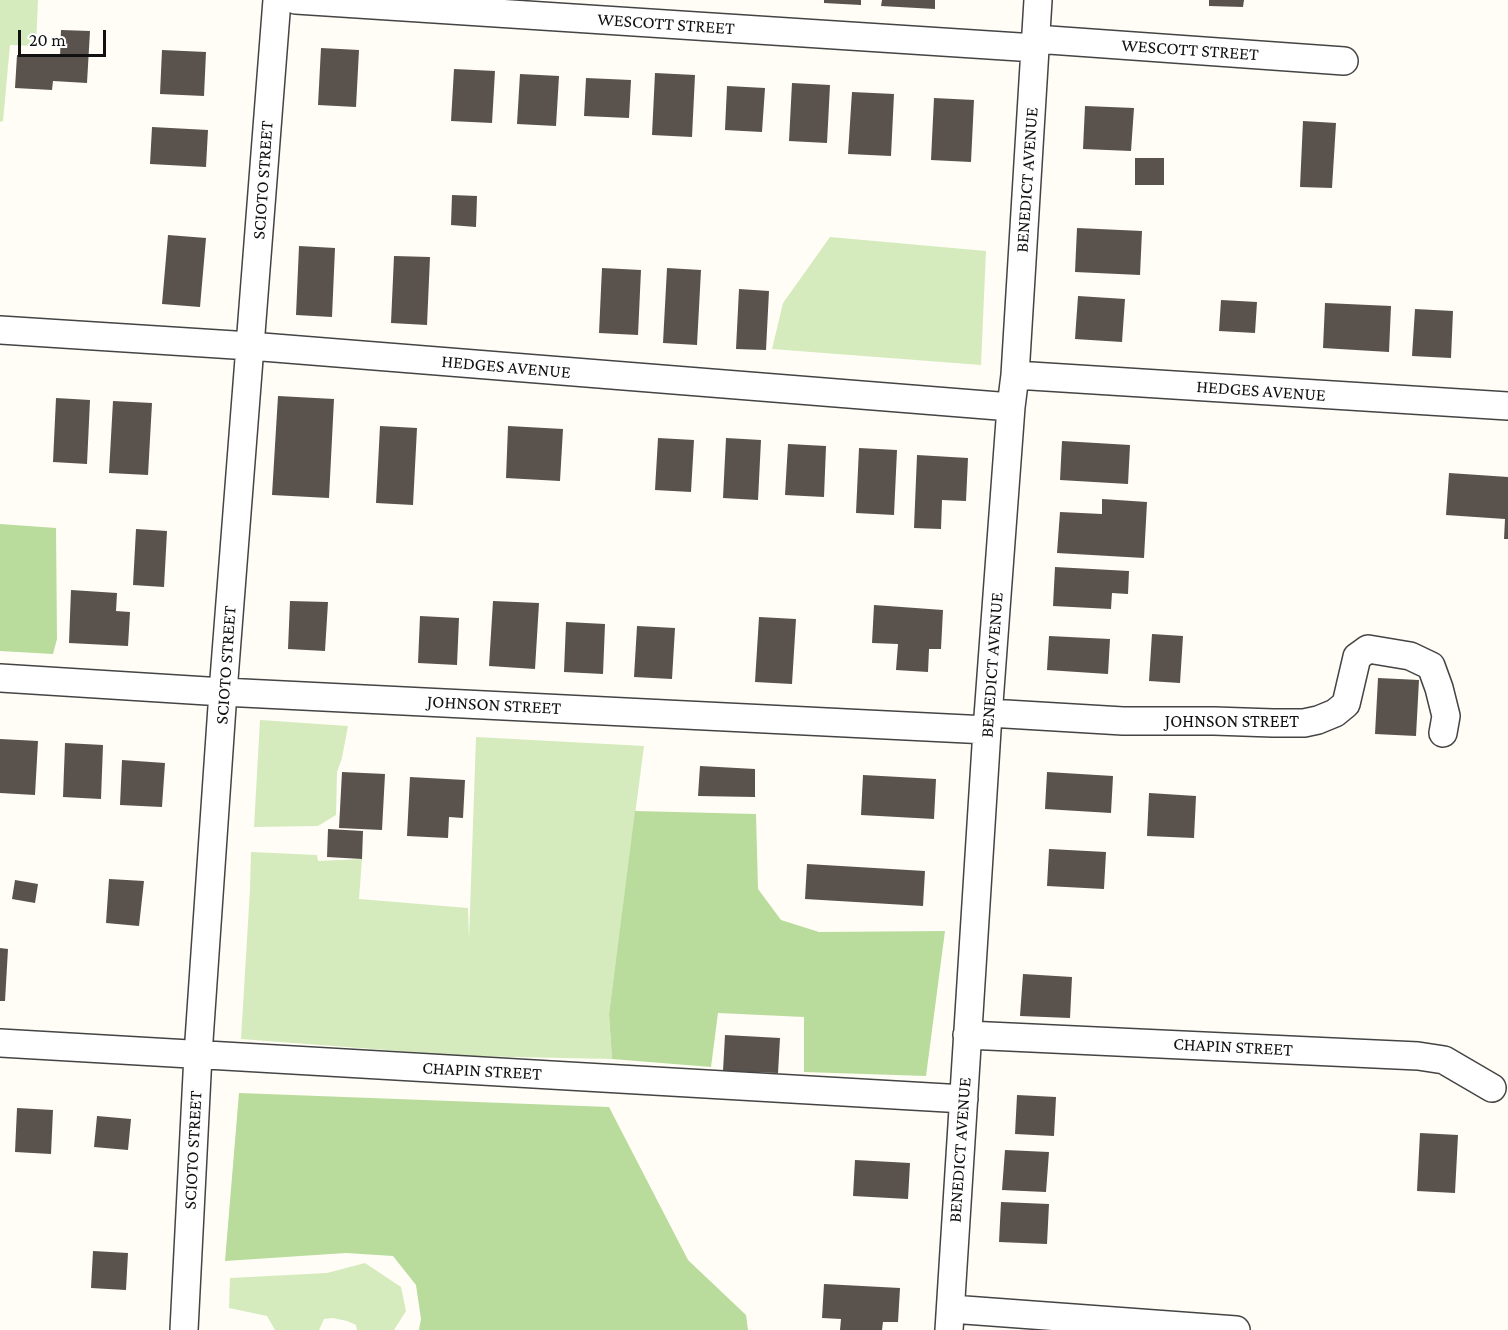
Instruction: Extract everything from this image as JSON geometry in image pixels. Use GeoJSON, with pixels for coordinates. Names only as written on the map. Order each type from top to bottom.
{"type":"FeatureCollection","features":[{"type":"Feature","properties":{"kind":"street","name":"SCIOTO STREET"},"geometry":{"type":"LineString","coordinates":[[184,1330],[198,1055],[223,692],[277,0]]}},
{"type":"Feature","properties":{"kind":"street","name":"WESCOTT STREET"},"geometry":{"type":"LineString","coordinates":[[296,0],[1344,61]]}},
{"type":"Feature","properties":{"kind":"street","name":"BENEDICT AVENUE"},"geometry":{"type":"LineString","coordinates":[[950,1320],[988,722],[1015,375],[1038,0]]}},
{"type":"Feature","properties":{"kind":"street","name":"HEDGES AVENUE"},"geometry":{"type":"LineString","coordinates":[[0,330],[250,346],[1011,407]]}},
{"type":"Feature","properties":{"kind":"street","name":"HEDGES AVENUE"},"geometry":{"type":"LineString","coordinates":[[1015,375],[1508,406]]}},
{"type":"Feature","properties":{"kind":"street","name":"JOHNSON STREET"},"geometry":{"type":"LineString","coordinates":[[0,678],[223,692],[988,722],[1304,723],[1318,720],[1346,704],[1357,657],[1368,649],[1410,656],[1431,666],[1446,716],[1443,733]]}},
{"type":"Feature","properties":{"kind":"street","name":"CHAPIN STREET"},"geometry":{"type":"LineString","coordinates":[[968,1035],[1418,1056],[1444,1060],[1491,1088]]}},
{"type":"Feature","properties":{"kind":"street","name":"CHAPIN STREET"},"geometry":{"type":"LineString","coordinates":[[0,1043],[964,1099]]}},
{"type":"Feature","properties":{"kind":"street"},"geometry":{"type":"LineString","coordinates":[[950,1320],[1236,1330]]}},
{"type":"Feature","properties":{"kind":"green space"},"geometry":{"type":"Polygon","coordinates":[[[0,0],[38,0],[36,46],[10,45],[3,121],[0,122],[0,0]]]}},
{"type":"Feature","properties":{"kind":"green space"},"geometry":{"type":"Polygon","coordinates":[[[830,237],[986,251],[981,365],[772,349],[783,303],[830,237]]]}},
{"type":"Feature","properties":{"kind":"green space"},"geometry":{"type":"Polygon","coordinates":[[[0,524],[56,528],[57,639],[53,654],[0,651],[0,524]]]}},
{"type":"Feature","properties":{"kind":"green space"},"geometry":{"type":"Polygon","coordinates":[[[260,720],[348,726],[337,772],[336,815],[318,826],[254,827],[260,720]]]}},
{"type":"Feature","properties":{"kind":"green space"},"geometry":{"type":"Polygon","coordinates":[[[476,737],[644,746],[609,1014],[612,1059],[465,1056],[241,1039],[251,852],[317,855],[318,861],[362,859],[359,899],[468,908],[469,939],[476,737]]]}},
{"type":"Feature","properties":{"kind":"green space"},"geometry":{"type":"Polygon","coordinates":[[[635,811],[756,814],[758,889],[781,920],[819,932],[945,931],[926,1076],[804,1072],[804,1017],[718,1013],[711,1067],[612,1059],[609,1014],[635,811]]]}},
{"type":"Feature","properties":{"kind":"green space"},"geometry":{"type":"Polygon","coordinates":[[[239,1093],[609,1107],[688,1260],[746,1315],[748,1330],[419,1330],[421,1319],[416,1285],[393,1256],[346,1253],[225,1261],[239,1093]]]}},
{"type":"Feature","properties":{"kind":"green space"},"geometry":{"type":"Polygon","coordinates":[[[365,1263],[401,1287],[406,1311],[394,1330],[357,1330],[356,1325],[333,1318],[324,1319],[319,1330],[275,1330],[267,1316],[229,1308],[230,1278],[327,1273],[365,1263]]]}},
{"type":"Feature","properties":{"kind":"building"},"geometry":{"type":"Polygon","coordinates":[[[824,0],[861,0],[861,5],[824,3],[824,0]]]}},
{"type":"Feature","properties":{"kind":"building"},"geometry":{"type":"Polygon","coordinates":[[[882,0],[935,0],[935,9],[881,6],[882,0]]]}},
{"type":"Feature","properties":{"kind":"building"},"geometry":{"type":"Polygon","coordinates":[[[1209,0],[1244,0],[1243,7],[1209,6],[1209,0]]]}},
{"type":"Feature","properties":{"kind":"building"},"geometry":{"type":"Polygon","coordinates":[[[61,30],[90,31],[87,83],[53,81],[52,90],[15,88],[17,55],[60,57],[61,30]]]}},
{"type":"Feature","properties":{"kind":"building"},"geometry":{"type":"Polygon","coordinates":[[[321,48],[359,50],[356,107],[318,105],[321,48]]]}},
{"type":"Feature","properties":{"kind":"building"},"geometry":{"type":"Polygon","coordinates":[[[162,50],[206,52],[204,96],[160,94],[162,50]]]}},
{"type":"Feature","properties":{"kind":"building"},"geometry":{"type":"Polygon","coordinates":[[[454,69],[495,71],[492,123],[451,121],[454,69]]]}},
{"type":"Feature","properties":{"kind":"building"},"geometry":{"type":"Polygon","coordinates":[[[655,73],[695,75],[692,137],[652,135],[655,73]]]}},
{"type":"Feature","properties":{"kind":"building"},"geometry":{"type":"Polygon","coordinates":[[[520,74],[559,76],[556,126],[517,124],[520,74]]]}},
{"type":"Feature","properties":{"kind":"building"},"geometry":{"type":"Polygon","coordinates":[[[586,78],[631,80],[629,118],[584,116],[586,78]]]}},
{"type":"Feature","properties":{"kind":"building"},"geometry":{"type":"Polygon","coordinates":[[[792,83],[830,85],[827,143],[789,141],[792,83]]]}},
{"type":"Feature","properties":{"kind":"building"},"geometry":{"type":"Polygon","coordinates":[[[727,86],[765,88],[762,132],[725,130],[727,86]]]}},
{"type":"Feature","properties":{"kind":"building"},"geometry":{"type":"Polygon","coordinates":[[[852,92],[894,94],[891,156],[848,154],[852,92]]]}},
{"type":"Feature","properties":{"kind":"building"},"geometry":{"type":"Polygon","coordinates":[[[934,98],[974,100],[971,162],[931,160],[934,98]]]}},
{"type":"Feature","properties":{"kind":"building"},"geometry":{"type":"Polygon","coordinates":[[[1085,106],[1134,108],[1131,151],[1083,149],[1085,106]]]}},
{"type":"Feature","properties":{"kind":"building"},"geometry":{"type":"Polygon","coordinates":[[[1303,121],[1336,123],[1332,188],[1300,187],[1303,121]]]}},
{"type":"Feature","properties":{"kind":"building"},"geometry":{"type":"Polygon","coordinates":[[[152,127],[208,130],[206,167],[150,164],[152,127]]]}},
{"type":"Feature","properties":{"kind":"building"},"geometry":{"type":"Polygon","coordinates":[[[1135,158],[1164,158],[1164,185],[1135,185],[1135,158]]]}},
{"type":"Feature","properties":{"kind":"building"},"geometry":{"type":"Polygon","coordinates":[[[452,195],[477,196],[476,227],[451,225],[452,195]]]}},
{"type":"Feature","properties":{"kind":"building"},"geometry":{"type":"Polygon","coordinates":[[[1077,228],[1142,231],[1140,275],[1075,272],[1077,228]]]}},
{"type":"Feature","properties":{"kind":"building"},"geometry":{"type":"Polygon","coordinates":[[[168,235],[206,238],[200,307],[162,304],[168,235]]]}},
{"type":"Feature","properties":{"kind":"building"},"geometry":{"type":"Polygon","coordinates":[[[299,246],[335,248],[332,317],[296,315],[299,246]]]}},
{"type":"Feature","properties":{"kind":"building"},"geometry":{"type":"Polygon","coordinates":[[[394,256],[430,257],[427,325],[391,323],[394,256]]]}},
{"type":"Feature","properties":{"kind":"building"},"geometry":{"type":"Polygon","coordinates":[[[602,268],[641,270],[638,335],[599,333],[602,268]]]}},
{"type":"Feature","properties":{"kind":"building"},"geometry":{"type":"Polygon","coordinates":[[[667,268],[701,270],[697,345],[663,343],[667,268]]]}},
{"type":"Feature","properties":{"kind":"building"},"geometry":{"type":"Polygon","coordinates":[[[739,289],[769,291],[766,350],[736,349],[739,289]]]}},
{"type":"Feature","properties":{"kind":"building"},"geometry":{"type":"Polygon","coordinates":[[[1078,296],[1125,299],[1122,342],[1075,339],[1078,296]]]}},
{"type":"Feature","properties":{"kind":"building"},"geometry":{"type":"Polygon","coordinates":[[[1221,300],[1257,302],[1255,333],[1219,331],[1221,300]]]}},
{"type":"Feature","properties":{"kind":"building"},"geometry":{"type":"Polygon","coordinates":[[[1325,303],[1391,306],[1389,352],[1323,348],[1325,303]]]}},
{"type":"Feature","properties":{"kind":"building"},"geometry":{"type":"Polygon","coordinates":[[[1415,309],[1453,311],[1451,358],[1412,356],[1415,309]]]}},
{"type":"Feature","properties":{"kind":"building"},"geometry":{"type":"Polygon","coordinates":[[[278,396],[334,399],[329,498],[272,495],[278,396]]]}},
{"type":"Feature","properties":{"kind":"building"},"geometry":{"type":"Polygon","coordinates":[[[56,398],[90,400],[87,464],[53,462],[56,398]]]}},
{"type":"Feature","properties":{"kind":"building"},"geometry":{"type":"Polygon","coordinates":[[[113,401],[152,403],[148,475],[109,473],[113,401]]]}},
{"type":"Feature","properties":{"kind":"building"},"geometry":{"type":"Polygon","coordinates":[[[380,426],[417,428],[413,505],[376,503],[380,426]]]}},
{"type":"Feature","properties":{"kind":"building"},"geometry":{"type":"Polygon","coordinates":[[[508,426],[563,429],[560,481],[506,478],[508,426]]]}},
{"type":"Feature","properties":{"kind":"building"},"geometry":{"type":"Polygon","coordinates":[[[658,438],[694,440],[691,492],[655,490],[658,438]]]}},
{"type":"Feature","properties":{"kind":"building"},"geometry":{"type":"Polygon","coordinates":[[[726,438],[761,440],[758,500],[723,498],[726,438]]]}},
{"type":"Feature","properties":{"kind":"building"},"geometry":{"type":"Polygon","coordinates":[[[1062,441],[1130,445],[1128,484],[1060,480],[1062,441]]]}},
{"type":"Feature","properties":{"kind":"building"},"geometry":{"type":"Polygon","coordinates":[[[788,444],[826,446],[824,497],[785,495],[788,444]]]}},
{"type":"Feature","properties":{"kind":"building"},"geometry":{"type":"Polygon","coordinates":[[[859,448],[897,450],[894,515],[856,513],[859,448]]]}},
{"type":"Feature","properties":{"kind":"building"},"geometry":{"type":"Polygon","coordinates":[[[917,455],[968,458],[966,501],[942,500],[941,529],[914,528],[917,455]]]}},
{"type":"Feature","properties":{"kind":"building"},"geometry":{"type":"Polygon","coordinates":[[[1449,473],[1508,477],[1508,539],[1504,539],[1505,519],[1446,515],[1449,473]]]}},
{"type":"Feature","properties":{"kind":"building"},"geometry":{"type":"Polygon","coordinates":[[[1102,499],[1147,502],[1144,558],[1057,553],[1060,512],[1102,514],[1102,499]]]}},
{"type":"Feature","properties":{"kind":"building"},"geometry":{"type":"Polygon","coordinates":[[[136,529],[167,531],[164,587],[133,585],[136,529]]]}},
{"type":"Feature","properties":{"kind":"building"},"geometry":{"type":"Polygon","coordinates":[[[1055,567],[1129,571],[1128,594],[1112,593],[1111,609],[1053,606],[1055,567]]]}},
{"type":"Feature","properties":{"kind":"building"},"geometry":{"type":"Polygon","coordinates":[[[71,590],[117,593],[116,611],[130,612],[128,646],[69,643],[71,590]]]}},
{"type":"Feature","properties":{"kind":"building"},"geometry":{"type":"Polygon","coordinates":[[[290,601],[328,602],[325,651],[288,649],[290,601]]]}},
{"type":"Feature","properties":{"kind":"building"},"geometry":{"type":"Polygon","coordinates":[[[493,601],[539,603],[535,669],[489,666],[493,601]]]}},
{"type":"Feature","properties":{"kind":"building"},"geometry":{"type":"Polygon","coordinates":[[[874,605],[943,610],[941,649],[929,649],[928,672],[896,670],[898,644],[872,643],[874,605]]]}},
{"type":"Feature","properties":{"kind":"building"},"geometry":{"type":"Polygon","coordinates":[[[420,616],[459,618],[457,665],[418,663],[420,616]]]}},
{"type":"Feature","properties":{"kind":"building"},"geometry":{"type":"Polygon","coordinates":[[[759,617],[796,619],[792,684],[755,682],[759,617]]]}},
{"type":"Feature","properties":{"kind":"building"},"geometry":{"type":"Polygon","coordinates":[[[566,622],[605,624],[603,674],[564,672],[566,622]]]}},
{"type":"Feature","properties":{"kind":"building"},"geometry":{"type":"Polygon","coordinates":[[[637,626],[675,628],[672,679],[634,677],[637,626]]]}},
{"type":"Feature","properties":{"kind":"building"},"geometry":{"type":"Polygon","coordinates":[[[1152,634],[1183,636],[1180,683],[1149,681],[1152,634]]]}},
{"type":"Feature","properties":{"kind":"building"},"geometry":{"type":"Polygon","coordinates":[[[1049,636],[1110,639],[1108,674],[1047,670],[1049,636]]]}},
{"type":"Feature","properties":{"kind":"building"},"geometry":{"type":"Polygon","coordinates":[[[1378,678],[1419,680],[1416,736],[1375,734],[1378,678]]]}},
{"type":"Feature","properties":{"kind":"building"},"geometry":{"type":"Polygon","coordinates":[[[0,739],[38,741],[35,795],[0,793],[0,739]]]}},
{"type":"Feature","properties":{"kind":"building"},"geometry":{"type":"Polygon","coordinates":[[[65,743],[103,745],[101,799],[63,797],[65,743]]]}},
{"type":"Feature","properties":{"kind":"building"},"geometry":{"type":"Polygon","coordinates":[[[122,760],[165,763],[162,807],[120,805],[122,760]]]}},
{"type":"Feature","properties":{"kind":"building"},"geometry":{"type":"Polygon","coordinates":[[[700,766],[755,769],[755,797],[698,796],[700,766]]]}},
{"type":"Feature","properties":{"kind":"building"},"geometry":{"type":"Polygon","coordinates":[[[342,772],[385,774],[382,830],[339,828],[342,772]]]}},
{"type":"Feature","properties":{"kind":"building"},"geometry":{"type":"Polygon","coordinates":[[[1047,772],[1113,776],[1111,813],[1045,809],[1047,772]]]}},
{"type":"Feature","properties":{"kind":"building"},"geometry":{"type":"Polygon","coordinates":[[[863,775],[936,779],[934,819],[861,815],[863,775]]]}},
{"type":"Feature","properties":{"kind":"building"},"geometry":{"type":"Polygon","coordinates":[[[410,777],[465,780],[463,818],[449,817],[448,838],[407,836],[410,777]]]}},
{"type":"Feature","properties":{"kind":"building"},"geometry":{"type":"Polygon","coordinates":[[[1149,793],[1196,796],[1194,838],[1147,836],[1149,793]]]}},
{"type":"Feature","properties":{"kind":"building"},"geometry":{"type":"Polygon","coordinates":[[[328,829],[363,831],[362,859],[327,857],[328,829]]]}},
{"type":"Feature","properties":{"kind":"building"},"geometry":{"type":"Polygon","coordinates":[[[1049,849],[1106,852],[1104,889],[1047,886],[1049,849]]]}},
{"type":"Feature","properties":{"kind":"building"},"geometry":{"type":"Polygon","coordinates":[[[807,864],[925,871],[923,906],[805,899],[807,864]]]}},
{"type":"Feature","properties":{"kind":"building"},"geometry":{"type":"Polygon","coordinates":[[[109,879],[144,881],[139,926],[106,923],[109,879]]]}},
{"type":"Feature","properties":{"kind":"building"},"geometry":{"type":"Polygon","coordinates":[[[15,880],[38,884],[35,903],[12,899],[15,880]]]}},
{"type":"Feature","properties":{"kind":"building"},"geometry":{"type":"Polygon","coordinates":[[[0,948],[8,949],[5,1001],[0,1001],[0,948]]]}},
{"type":"Feature","properties":{"kind":"building"},"geometry":{"type":"Polygon","coordinates":[[[1023,974],[1072,977],[1070,1018],[1020,1016],[1023,974]]]}},
{"type":"Feature","properties":{"kind":"building"},"geometry":{"type":"Polygon","coordinates":[[[725,1035],[780,1038],[778,1073],[723,1071],[725,1035]]]}},
{"type":"Feature","properties":{"kind":"building"},"geometry":{"type":"Polygon","coordinates":[[[1017,1095],[1056,1097],[1054,1136],[1015,1134],[1017,1095]]]}},
{"type":"Feature","properties":{"kind":"building"},"geometry":{"type":"Polygon","coordinates":[[[17,1108],[53,1110],[51,1154],[15,1152],[17,1108]]]}},
{"type":"Feature","properties":{"kind":"building"},"geometry":{"type":"Polygon","coordinates":[[[97,1116],[131,1119],[128,1150],[94,1147],[97,1116]]]}},
{"type":"Feature","properties":{"kind":"building"},"geometry":{"type":"Polygon","coordinates":[[[1420,1133],[1458,1135],[1455,1193],[1417,1191],[1420,1133]]]}},
{"type":"Feature","properties":{"kind":"building"},"geometry":{"type":"Polygon","coordinates":[[[1005,1150],[1049,1152],[1046,1192],[1002,1190],[1005,1150]]]}},
{"type":"Feature","properties":{"kind":"building"},"geometry":{"type":"Polygon","coordinates":[[[855,1160],[910,1163],[908,1199],[853,1196],[855,1160]]]}},
{"type":"Feature","properties":{"kind":"building"},"geometry":{"type":"Polygon","coordinates":[[[1001,1202],[1049,1204],[1047,1244],[999,1242],[1001,1202]]]}},
{"type":"Feature","properties":{"kind":"building"},"geometry":{"type":"Polygon","coordinates":[[[93,1251],[128,1253],[126,1290],[91,1288],[93,1251]]]}},
{"type":"Feature","properties":{"kind":"building"},"geometry":{"type":"Polygon","coordinates":[[[824,1284],[900,1288],[898,1322],[883,1322],[882,1330],[840,1330],[841,1319],[822,1318],[824,1284]]]}}]}
